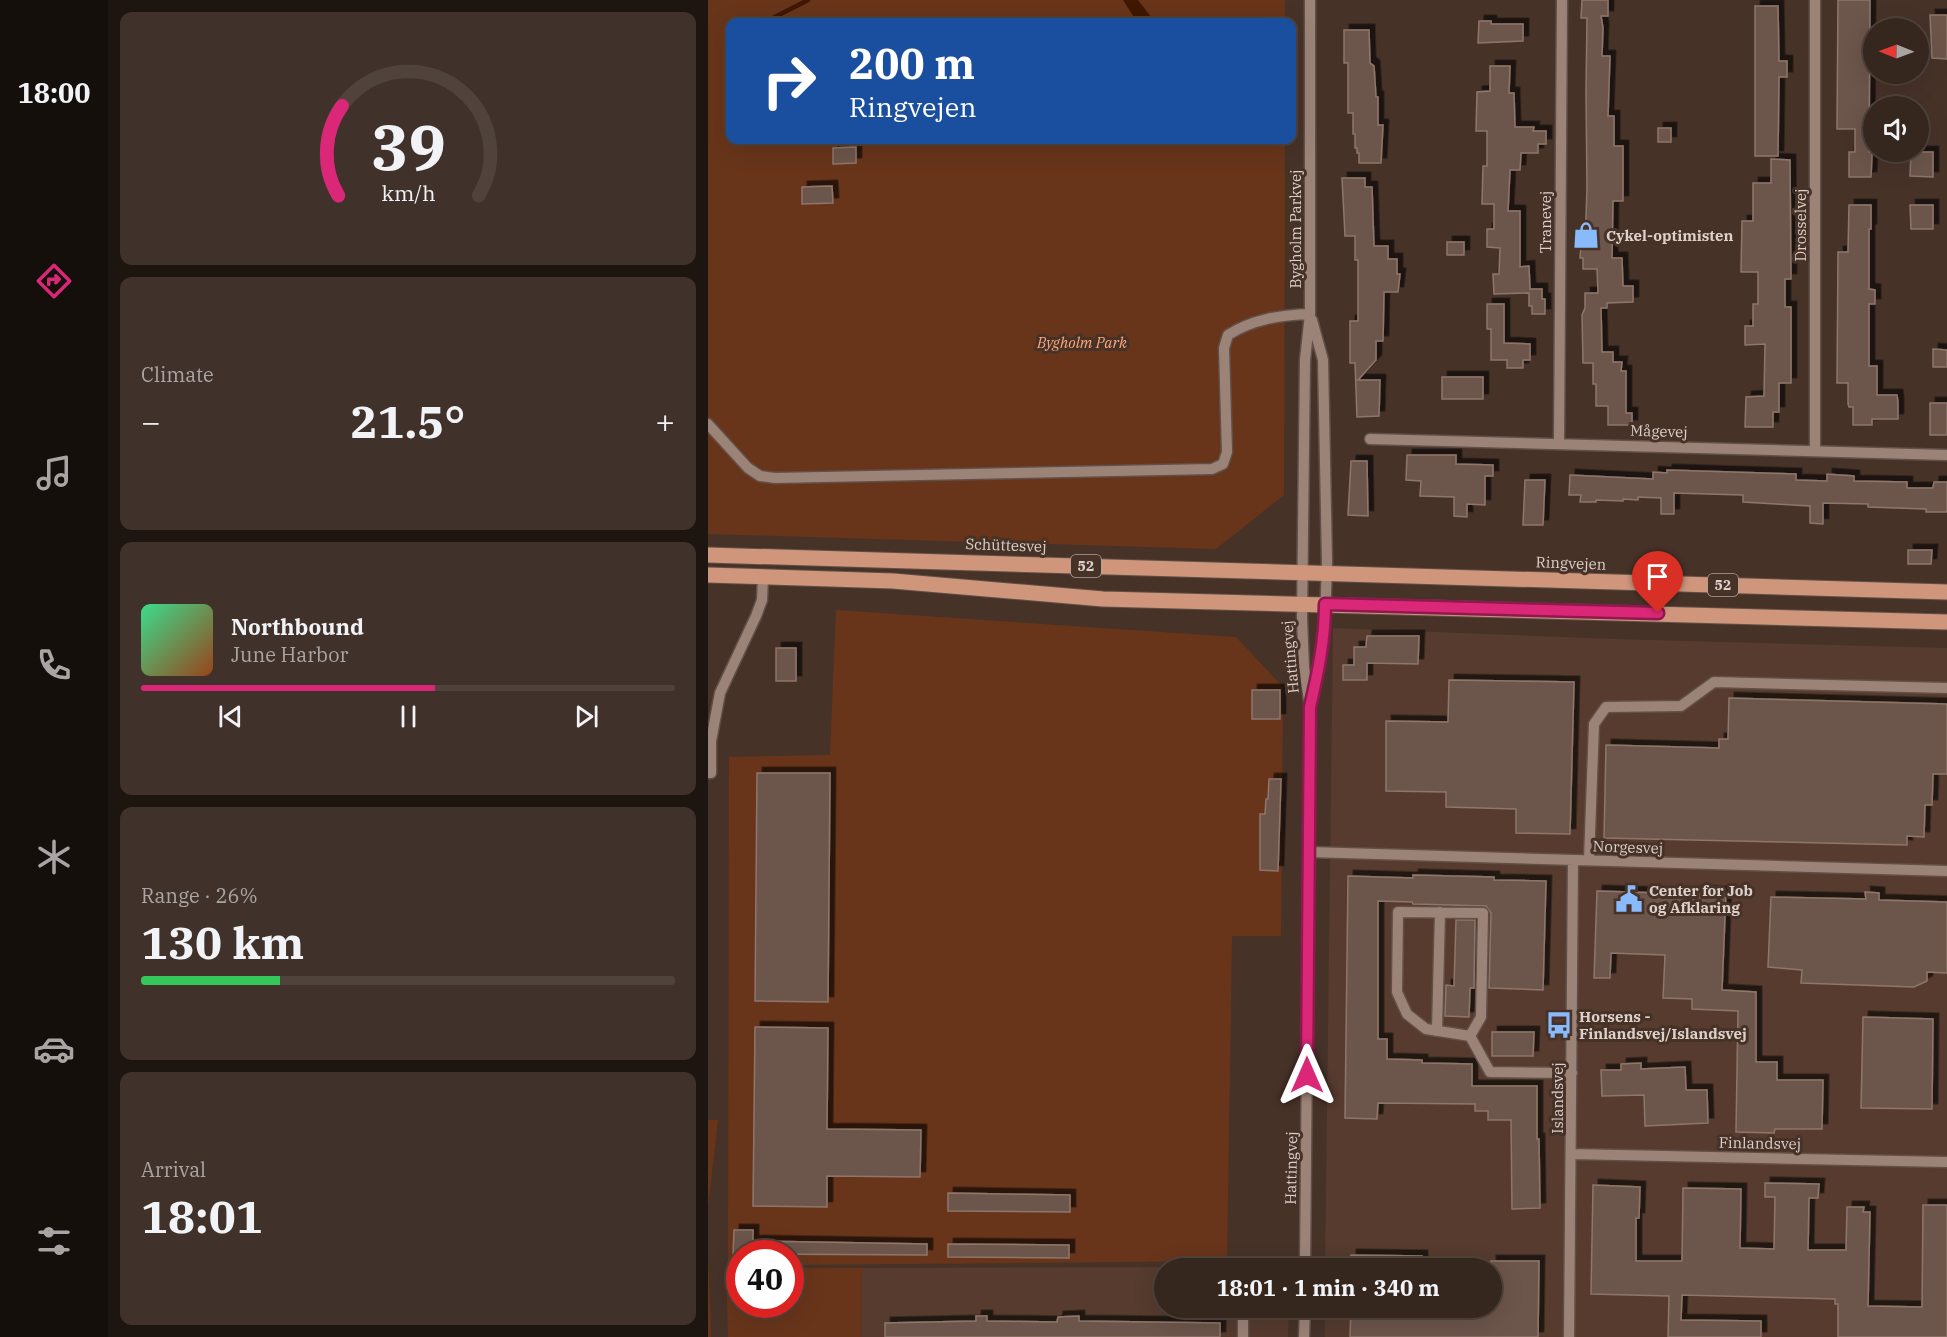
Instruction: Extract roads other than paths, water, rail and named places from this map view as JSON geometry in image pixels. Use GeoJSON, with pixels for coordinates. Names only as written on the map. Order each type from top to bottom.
{"type":"FeatureCollection","features":[{"type":"Feature","properties":{"kind":"main road","name":"Schüttesvej"},"geometry":{"type":"LineString","coordinates":[[708,555],[1302,572]]}},
{"type":"Feature","properties":{"kind":"main road","name":"Ringvejen"},"geometry":{"type":"LineString","coordinates":[[1302,572],[1947,592]]}},
{"type":"Feature","properties":{"kind":"main road","name":"52"},"geometry":{"type":"LineString","coordinates":[[708,574],[894,580],[1103,599],[1947,622]]}},
{"type":"Feature","properties":{"kind":"street","name":"Bygholm Parkvej"},"geometry":{"type":"LineString","coordinates":[[1302,604],[1305,360],[1310,314],[1310,0]]}},
{"type":"Feature","properties":{"kind":"street","name":"Tranevej"},"geometry":{"type":"LineString","coordinates":[[1559,443],[1562,0]]}},
{"type":"Feature","properties":{"kind":"street","name":"Drosselvej"},"geometry":{"type":"LineString","coordinates":[[1815,0],[1815,451]]}},
{"type":"Feature","properties":{"kind":"street","name":"Bygholm Parkvej"},"geometry":{"type":"LineString","coordinates":[[1310,314],[1323,360],[1327,573],[1325,604]]}},
{"type":"Feature","properties":{"kind":"street"},"geometry":{"type":"LineString","coordinates":[[708,424],[748,468],[760,476],[775,478],[1212,469],[1223,465],[1227,452],[1224,348],[1228,335],[1240,327],[1281,315],[1310,314]]}},
{"type":"Feature","properties":{"kind":"street","name":"Mågevej"},"geometry":{"type":"LineString","coordinates":[[1370,439],[1947,455]]}},
{"type":"Feature","properties":{"kind":"street"},"geometry":{"type":"LineString","coordinates":[[708,773],[711,773],[711,741],[720,693],[759,608],[764,576]]}},
{"type":"Feature","properties":{"kind":"street","name":"Hattingvej"},"geometry":{"type":"LineString","coordinates":[[1302,604],[1304,668],[1310,707],[1305,1258]]}},
{"type":"Feature","properties":{"kind":"street","name":"Hattingvej"},"geometry":{"type":"LineString","coordinates":[[1310,707],[1317,677],[1325,622],[1325,604]]}},
{"type":"Feature","properties":{"kind":"street"},"geometry":{"type":"LineString","coordinates":[[1589,861],[1594,724],[1606,707],[1681,706],[1714,682],[1947,688]]}},
{"type":"Feature","properties":{"kind":"street","name":"Norgesvej"},"geometry":{"type":"LineString","coordinates":[[1309,852],[1947,871]]}},
{"type":"Feature","properties":{"kind":"street","name":"Islandsvej"},"geometry":{"type":"LineString","coordinates":[[1569,1337],[1573,860]]}},
{"type":"Feature","properties":{"kind":"street"},"geometry":{"type":"LineString","coordinates":[[1398,912],[1483,913],[1481,1017],[1470,1036],[1426,1029],[1407,1014],[1396,993],[1398,912]]}},
{"type":"Feature","properties":{"kind":"street"},"geometry":{"type":"LineString","coordinates":[[1437,1031],[1440,912]]}},
{"type":"Feature","properties":{"kind":"street"},"geometry":{"type":"LineString","coordinates":[[1470,1036],[1490,1072],[1572,1073]]}},
{"type":"Feature","properties":{"kind":"street","name":"Finlandsvej"},"geometry":{"type":"LineString","coordinates":[[1571,1154],[1947,1162]]}},
{"type":"Feature","properties":{"kind":"street"},"geometry":{"type":"LineString","coordinates":[[1243,1318],[1243,1337]]}},
{"type":"Feature","properties":{"kind":"street"},"geometry":{"type":"LineString","coordinates":[[1304,1337],[1305,1318]]}},
{"type":"Feature","properties":{"kind":"waterway"},"geometry":{"type":"LineString","coordinates":[[773,18],[808,0]]}},
{"type":"Feature","properties":{"kind":"place","name":"Cykel-optimisten"},"geometry":{"type":"Point","coordinates":[1586,235]}},
{"type":"Feature","properties":{"kind":"place","name":"Center for Job og Afklaring"},"geometry":{"type":"Point","coordinates":[1629,899]}},
{"type":"Feature","properties":{"kind":"place","name":"Horsens - Finlandsvej/Islandsvej"},"geometry":{"type":"Point","coordinates":[1559,1025]}},
{"type":"Feature","properties":{"kind":"park label","name":"Bygholm Park"},"geometry":{"type":"Point","coordinates":[1082,342]}}]}
